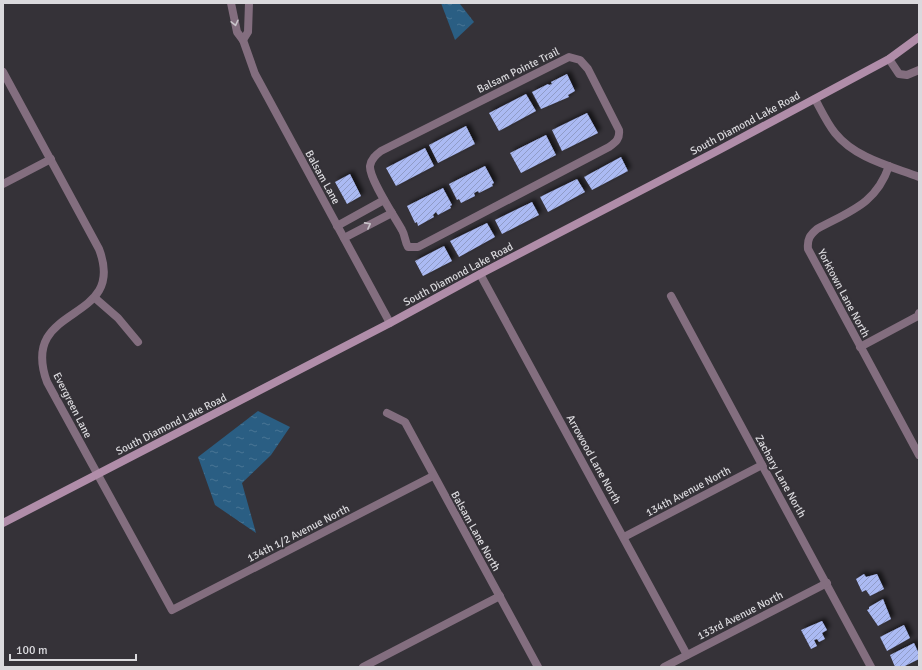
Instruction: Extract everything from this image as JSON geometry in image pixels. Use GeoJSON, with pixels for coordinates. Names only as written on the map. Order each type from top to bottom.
{"type":"FeatureCollection","features":[{"type":"Feature","properties":{"kind":"street","name":"Balsam Lane"},"geometry":{"type":"LineString","coordinates":[[231,3],[237,32],[243,40],[255,74],[390,323]]}},
{"type":"Feature","properties":{"kind":"street"},"geometry":{"type":"LineString","coordinates":[[243,40],[248,32],[249,3]]}},
{"type":"Feature","properties":{"kind":"street","name":"South Diamond Lake Road"},"geometry":{"type":"LineString","coordinates":[[3,523],[390,323],[480,274],[815,99],[889,59],[919,37]]}},
{"type":"Feature","properties":{"kind":"street","name":"Balsam Pointe Trail"},"geometry":{"type":"LineString","coordinates":[[576,58],[588,69],[619,130],[619,137],[609,147],[415,248],[410,248],[407,245],[405,236],[384,200],[370,167],[371,161],[381,151],[563,59],[576,58]]}},
{"type":"Feature","properties":{"kind":"street"},"geometry":{"type":"LineString","coordinates":[[889,59],[899,74],[907,75],[919,70]]}},
{"type":"Feature","properties":{"kind":"street","name":"Evergreen Lane"},"geometry":{"type":"LineString","coordinates":[[3,72],[51,158],[104,260],[105,272],[102,284],[95,298],[81,310],[56,326],[48,336],[42,360],[47,382],[172,610]]}},
{"type":"Feature","properties":{"kind":"street"},"geometry":{"type":"LineString","coordinates":[[815,99],[827,122],[845,144],[869,158],[919,177]]}},
{"type":"Feature","properties":{"kind":"street"},"geometry":{"type":"LineString","coordinates":[[3,184],[51,158]]}},
{"type":"Feature","properties":{"kind":"street","name":"Yorktown Lane North"},"geometry":{"type":"LineString","coordinates":[[889,166],[878,190],[869,199],[817,229],[811,234],[808,241],[810,255],[860,347],[916,441],[919,456]]}},
{"type":"Feature","properties":{"kind":"street"},"geometry":{"type":"LineString","coordinates":[[337,226],[384,200]]}},
{"type":"Feature","properties":{"kind":"street"},"geometry":{"type":"LineString","coordinates":[[344,238],[392,213]]}},
{"type":"Feature","properties":{"kind":"street","name":"Arrowood Lane North"},"geometry":{"type":"LineString","coordinates":[[480,274],[687,655]]}},
{"type":"Feature","properties":{"kind":"street","name":"Zachary Lane North"},"geometry":{"type":"LineString","coordinates":[[671,296],[871,667]]}},
{"type":"Feature","properties":{"kind":"street"},"geometry":{"type":"LineString","coordinates":[[95,298],[118,318],[138,342]]}},
{"type":"Feature","properties":{"kind":"street"},"geometry":{"type":"LineString","coordinates":[[860,347],[918,316],[919,313]]}},
{"type":"Feature","properties":{"kind":"street","name":"Balsam Lane North"},"geometry":{"type":"LineString","coordinates":[[388,413],[405,422],[538,667]]}},
{"type":"Feature","properties":{"kind":"street","name":"134th Avenue North"},"geometry":{"type":"LineString","coordinates":[[624,537],[762,465]]}},
{"type":"Feature","properties":{"kind":"street","name":"134th 1/2 Avenue North"},"geometry":{"type":"LineString","coordinates":[[172,610],[433,476]]}},
{"type":"Feature","properties":{"kind":"street","name":"133rd Avenue North"},"geometry":{"type":"LineString","coordinates":[[664,667],[827,583]]}},
{"type":"Feature","properties":{"kind":"street"},"geometry":{"type":"LineString","coordinates":[[363,667],[500,596]]}},
{"type":"Feature","properties":{"kind":"water"},"geometry":{"type":"Polygon","coordinates":[[[441,3],[460,4],[474,22],[455,40],[441,3]]]}},
{"type":"Feature","properties":{"kind":"water"},"geometry":{"type":"Polygon","coordinates":[[[258,411],[290,427],[271,455],[242,483],[256,533],[215,505],[198,457],[258,411]]]}},
{"type":"Feature","properties":{"kind":"building"},"geometry":{"type":"Polygon","coordinates":[[[567,74],[575,91],[568,95],[569,97],[541,109],[532,92],[548,84],[552,84],[551,82],[567,74]]]}},
{"type":"Feature","properties":{"kind":"building"},"geometry":{"type":"Polygon","coordinates":[[[526,94],[536,111],[499,131],[489,113],[526,94]]]}},
{"type":"Feature","properties":{"kind":"building"},"geometry":{"type":"Polygon","coordinates":[[[587,113],[598,133],[562,151],[552,130],[587,113]]]}},
{"type":"Feature","properties":{"kind":"building"},"geometry":{"type":"Polygon","coordinates":[[[466,126],[475,144],[438,163],[429,145],[466,126]]]}},
{"type":"Feature","properties":{"kind":"building"},"geometry":{"type":"Polygon","coordinates":[[[546,135],[556,155],[521,173],[510,153],[546,135]]]}},
{"type":"Feature","properties":{"kind":"building"},"geometry":{"type":"Polygon","coordinates":[[[425,148],[434,166],[396,186],[386,168],[425,148]]]}},
{"type":"Feature","properties":{"kind":"building"},"geometry":{"type":"Polygon","coordinates":[[[621,157],[628,171],[592,190],[584,177],[621,157]]]}},
{"type":"Feature","properties":{"kind":"building"},"geometry":{"type":"Polygon","coordinates":[[[485,166],[494,183],[492,184],[493,186],[479,193],[478,191],[474,193],[475,196],[461,203],[459,199],[457,200],[449,184],[485,166]]]}},
{"type":"Feature","properties":{"kind":"building"},"geometry":{"type":"Polygon","coordinates":[[[350,174],[361,196],[347,204],[335,182],[350,174]]]}},
{"type":"Feature","properties":{"kind":"building"},"geometry":{"type":"Polygon","coordinates":[[[577,179],[585,192],[548,212],[540,197],[577,179]]]}},
{"type":"Feature","properties":{"kind":"building"},"geometry":{"type":"Polygon","coordinates":[[[443,188],[452,205],[450,206],[451,208],[438,215],[436,212],[433,215],[434,217],[418,226],[407,206],[443,188]]]}},
{"type":"Feature","properties":{"kind":"building"},"geometry":{"type":"Polygon","coordinates":[[[532,202],[539,215],[502,234],[495,220],[532,202]]]}},
{"type":"Feature","properties":{"kind":"building"},"geometry":{"type":"Polygon","coordinates":[[[487,223],[495,237],[459,257],[450,241],[487,223]]]}},
{"type":"Feature","properties":{"kind":"building"},"geometry":{"type":"Polygon","coordinates":[[[444,246],[452,261],[423,276],[415,261],[444,246]]]}},
{"type":"Feature","properties":{"kind":"building"},"geometry":{"type":"Polygon","coordinates":[[[864,574],[866,577],[877,574],[884,589],[870,596],[866,590],[862,592],[856,579],[864,574]]]}},
{"type":"Feature","properties":{"kind":"building"},"geometry":{"type":"Polygon","coordinates":[[[883,599],[891,619],[878,626],[867,610],[869,607],[883,599]]]}},
{"type":"Feature","properties":{"kind":"building"},"geometry":{"type":"Polygon","coordinates":[[[822,621],[827,630],[822,633],[825,639],[819,642],[817,639],[814,640],[817,646],[811,649],[801,630],[822,621]]]}},
{"type":"Feature","properties":{"kind":"building"},"geometry":{"type":"Polygon","coordinates":[[[904,625],[910,638],[887,651],[880,637],[904,625]]]}},
{"type":"Feature","properties":{"kind":"building"},"geometry":{"type":"Polygon","coordinates":[[[914,643],[919,654],[919,659],[903,667],[895,667],[890,655],[914,643]]]}}]}
